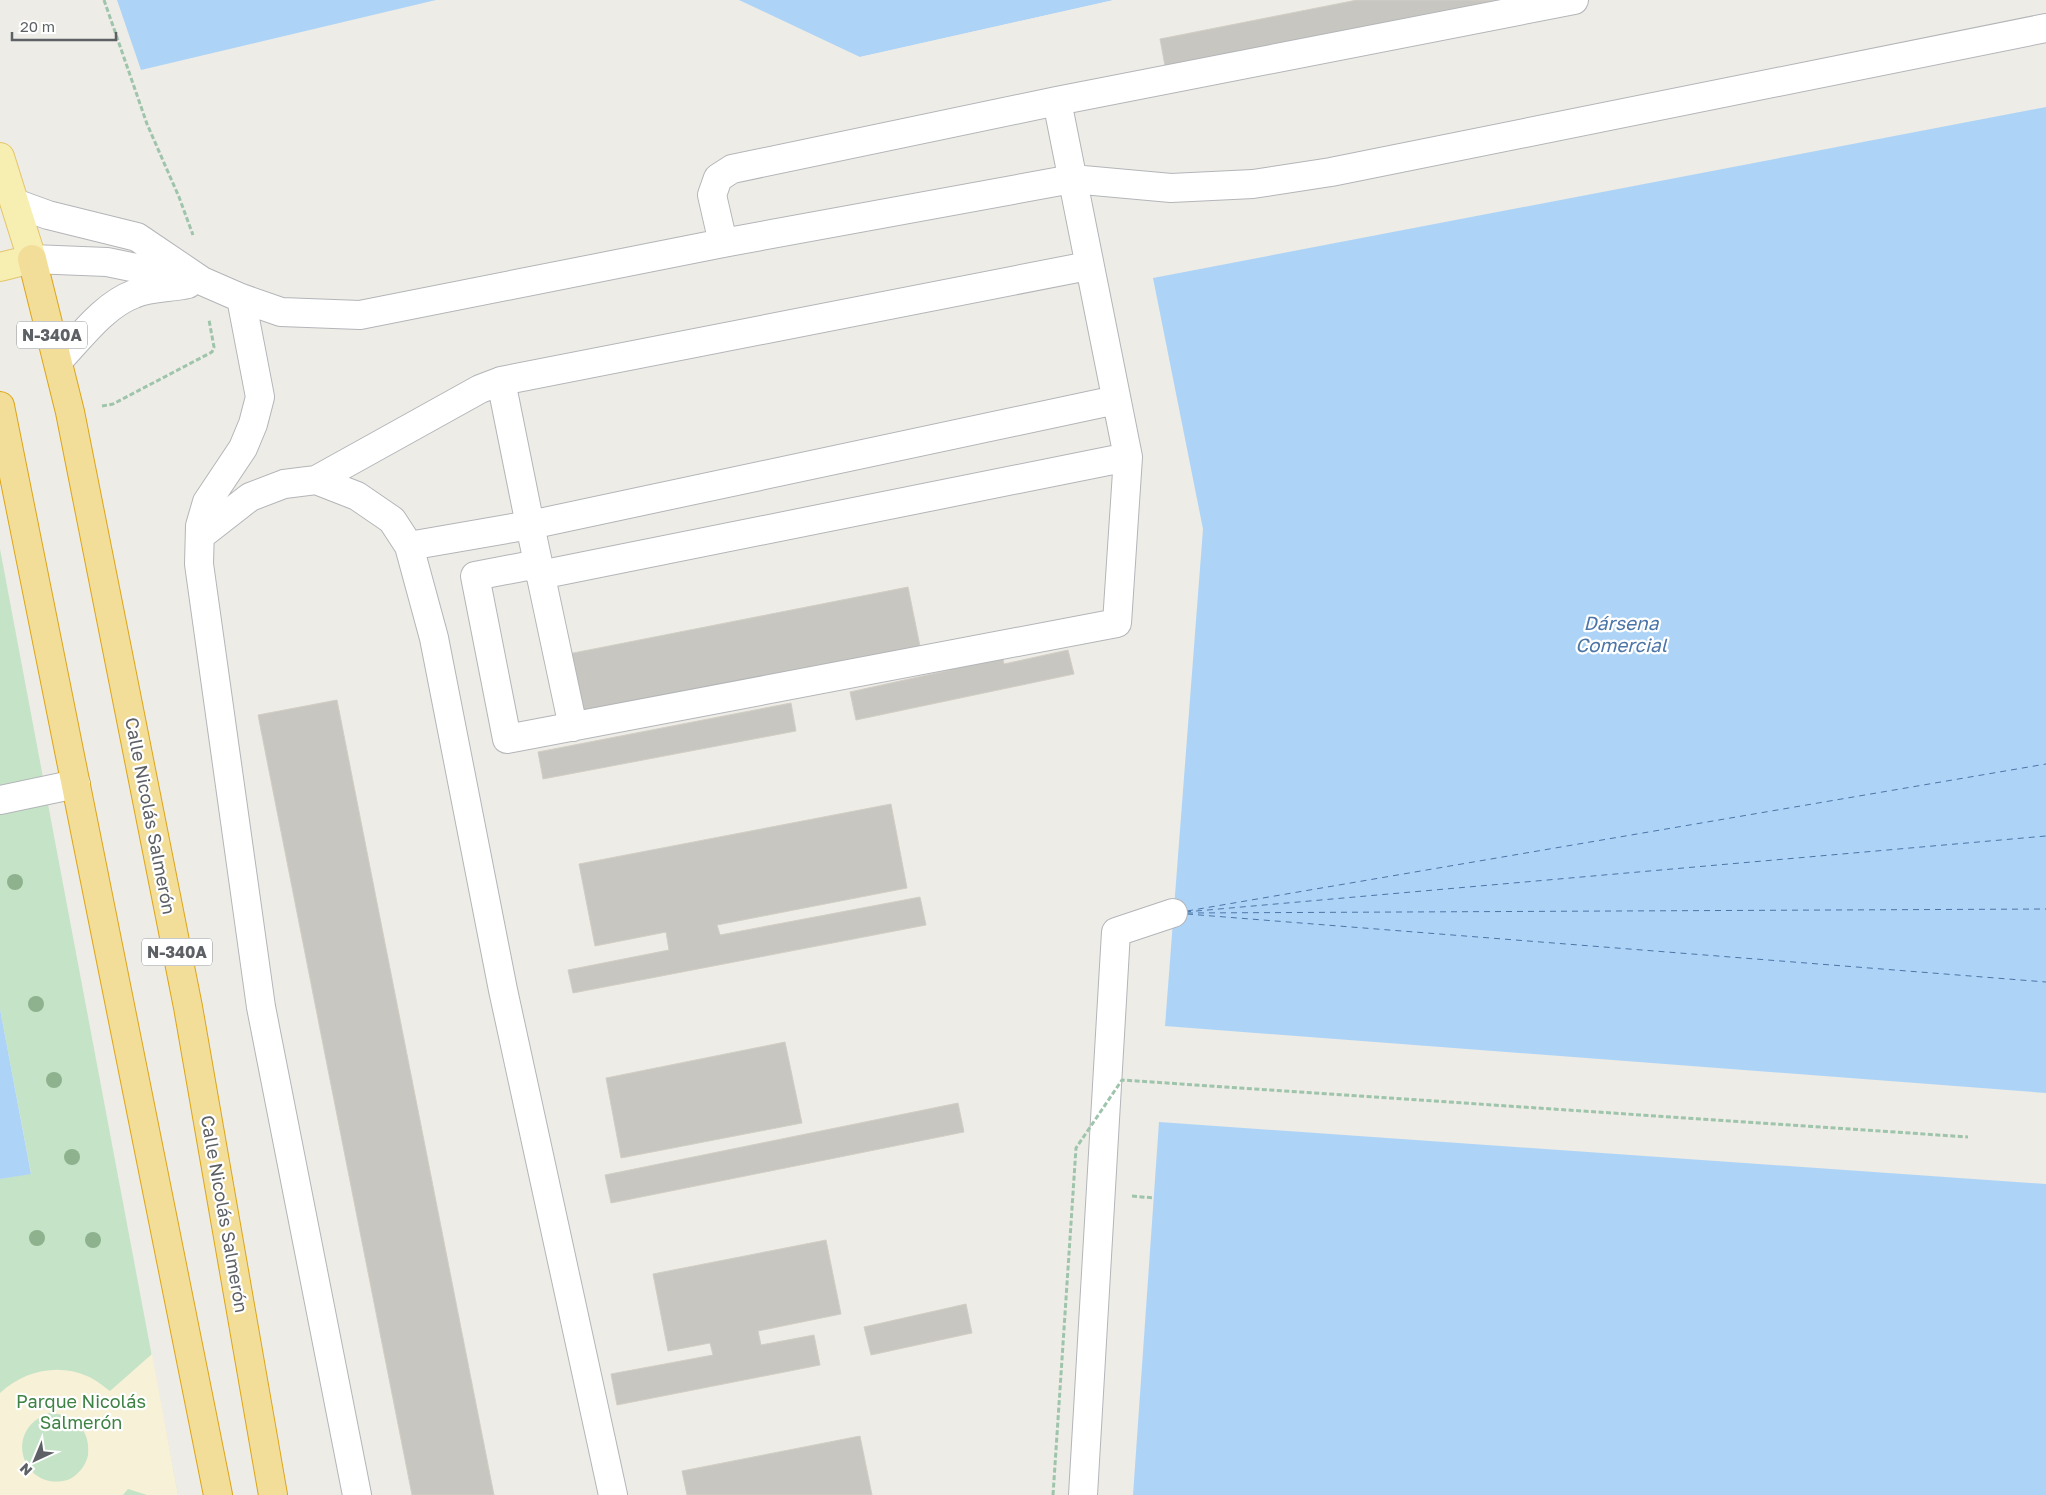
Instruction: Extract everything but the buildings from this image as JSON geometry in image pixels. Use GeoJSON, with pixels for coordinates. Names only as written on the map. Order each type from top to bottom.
{"type":"FeatureCollection","features":[{"type":"Feature","properties":{"kind":"highway","name":"Calle Nicolás Salmerón"},"geometry":{"type":"LineString","coordinates":[[32,259],[59,360],[70,412],[188,1007],[273,1495]]}},
{"type":"Feature","properties":{"kind":"highway"},"geometry":{"type":"LineString","coordinates":[[0,406],[218,1495]]}},
{"type":"Feature","properties":{"kind":"main road"},"geometry":{"type":"LineString","coordinates":[[0,157],[32,259],[0,267]]}},
{"type":"Feature","properties":{"kind":"street"},"geometry":{"type":"LineString","coordinates":[[723,243],[712,196],[718,178],[732,170],[1057,101],[1574,0]]}},
{"type":"Feature","properties":{"kind":"street"},"geometry":{"type":"LineString","coordinates":[[15,203],[48,215],[137,237],[202,281],[240,298],[281,312],[360,315],[723,243],[890,214],[1072,179],[1171,188],[1253,184],[1331,172],[2046,28]]}},
{"type":"Feature","properties":{"kind":"street"},"geometry":{"type":"LineString","coordinates":[[1057,101],[1088,266],[1128,457],[1117,623],[506,739],[475,576],[539,570],[1128,457]]}},
{"type":"Feature","properties":{"kind":"street"},"geometry":{"type":"LineString","coordinates":[[32,259],[107,262],[202,281]]}},
{"type":"Feature","properties":{"kind":"street"},"geometry":{"type":"LineString","coordinates":[[200,536],[250,498],[284,484],[316,480],[480,389],[500,381],[1088,266]]}},
{"type":"Feature","properties":{"kind":"street"},"geometry":{"type":"LineString","coordinates":[[59,360],[109,310],[126,297],[136,293],[202,281]]}},
{"type":"Feature","properties":{"kind":"street"},"geometry":{"type":"LineString","coordinates":[[240,298],[260,396],[253,424],[243,448],[207,502],[200,526],[199,564],[261,1007],[357,1495]]}},
{"type":"Feature","properties":{"kind":"street"},"geometry":{"type":"LineString","coordinates":[[500,381],[573,727]]}},
{"type":"Feature","properties":{"kind":"street"},"geometry":{"type":"LineString","coordinates":[[409,546],[530,525],[1116,400]]}},
{"type":"Feature","properties":{"kind":"street"},"geometry":{"type":"LineString","coordinates":[[316,480],[357,496],[392,520],[409,546],[434,638],[503,990],[613,1495]]}},
{"type":"Feature","properties":{"kind":"street"},"geometry":{"type":"LineString","coordinates":[[0,800],[76,784]]}},
{"type":"Feature","properties":{"kind":"street"},"geometry":{"type":"LineString","coordinates":[[1083,1495],[1116,932],[1174,913]]}},
{"type":"Feature","properties":{"kind":"path"},"geometry":{"type":"LineString","coordinates":[[70,412],[113,404],[212,352],[214,341],[191,226],[147,124],[104,0]]}},
{"type":"Feature","properties":{"kind":"path"},"geometry":{"type":"LineString","coordinates":[[1053,1495],[1076,1148],[1122,1080],[1968,1137]]}},
{"type":"Feature","properties":{"kind":"green space","name":"Parque Nicolás Salmerón"},"geometry":{"type":"Polygon","coordinates":[[[0,549],[178,1495],[0,1495],[0,1179],[31,1173],[0,1009],[0,549]]]}},
{"type":"Feature","properties":{"kind":"sand"},"geometry":{"type":"Polygon","coordinates":[[[152,1354],[178,1495],[147,1495],[128,1489],[123,1495],[0,1495],[0,1393],[19,1379],[41,1371],[53,1370],[76,1372],[87,1376],[110,1391],[152,1354]],[[49,1413],[34,1422],[25,1433],[22,1446],[24,1459],[31,1470],[41,1478],[54,1481],[73,1477],[84,1466],[88,1455],[87,1438],[79,1425],[66,1416],[49,1413]]]}},
{"type":"Feature","properties":{"kind":"water"},"geometry":{"type":"Polygon","coordinates":[[[117,0],[436,0],[141,70],[117,0]]]}},
{"type":"Feature","properties":{"kind":"water"},"geometry":{"type":"Polygon","coordinates":[[[739,0],[1114,0],[860,57],[739,0]]]}},
{"type":"Feature","properties":{"kind":"water","name":"Dársena Comercial"},"geometry":{"type":"Polygon","coordinates":[[[2046,107],[2046,1093],[1165,1026],[1203,529],[1153,278],[2046,107]]]}},
{"type":"Feature","properties":{"kind":"water"},"geometry":{"type":"Polygon","coordinates":[[[0,1009],[31,1174],[0,1179],[0,1009]]]}},
{"type":"Feature","properties":{"kind":"water"},"geometry":{"type":"Polygon","coordinates":[[[1159,1122],[2046,1184],[2046,1495],[1133,1495],[1159,1122]]]}},
{"type":"Feature","properties":{"kind":"pier"},"geometry":{"type":"Polygon","coordinates":[[[1117,0],[858,59],[860,57],[1117,0]]]}},
{"type":"Feature","properties":{"kind":"ferry route"},"geometry":{"type":"LineString","coordinates":[[1187,911],[2046,764]]}},
{"type":"Feature","properties":{"kind":"ferry route"},"geometry":{"type":"LineString","coordinates":[[1185,912],[2046,836]]}},
{"type":"Feature","properties":{"kind":"ferry route"},"geometry":{"type":"LineString","coordinates":[[1187,913],[2046,909]]}},
{"type":"Feature","properties":{"kind":"ferry route"},"geometry":{"type":"LineString","coordinates":[[1187,914],[2046,982]]}}]}
